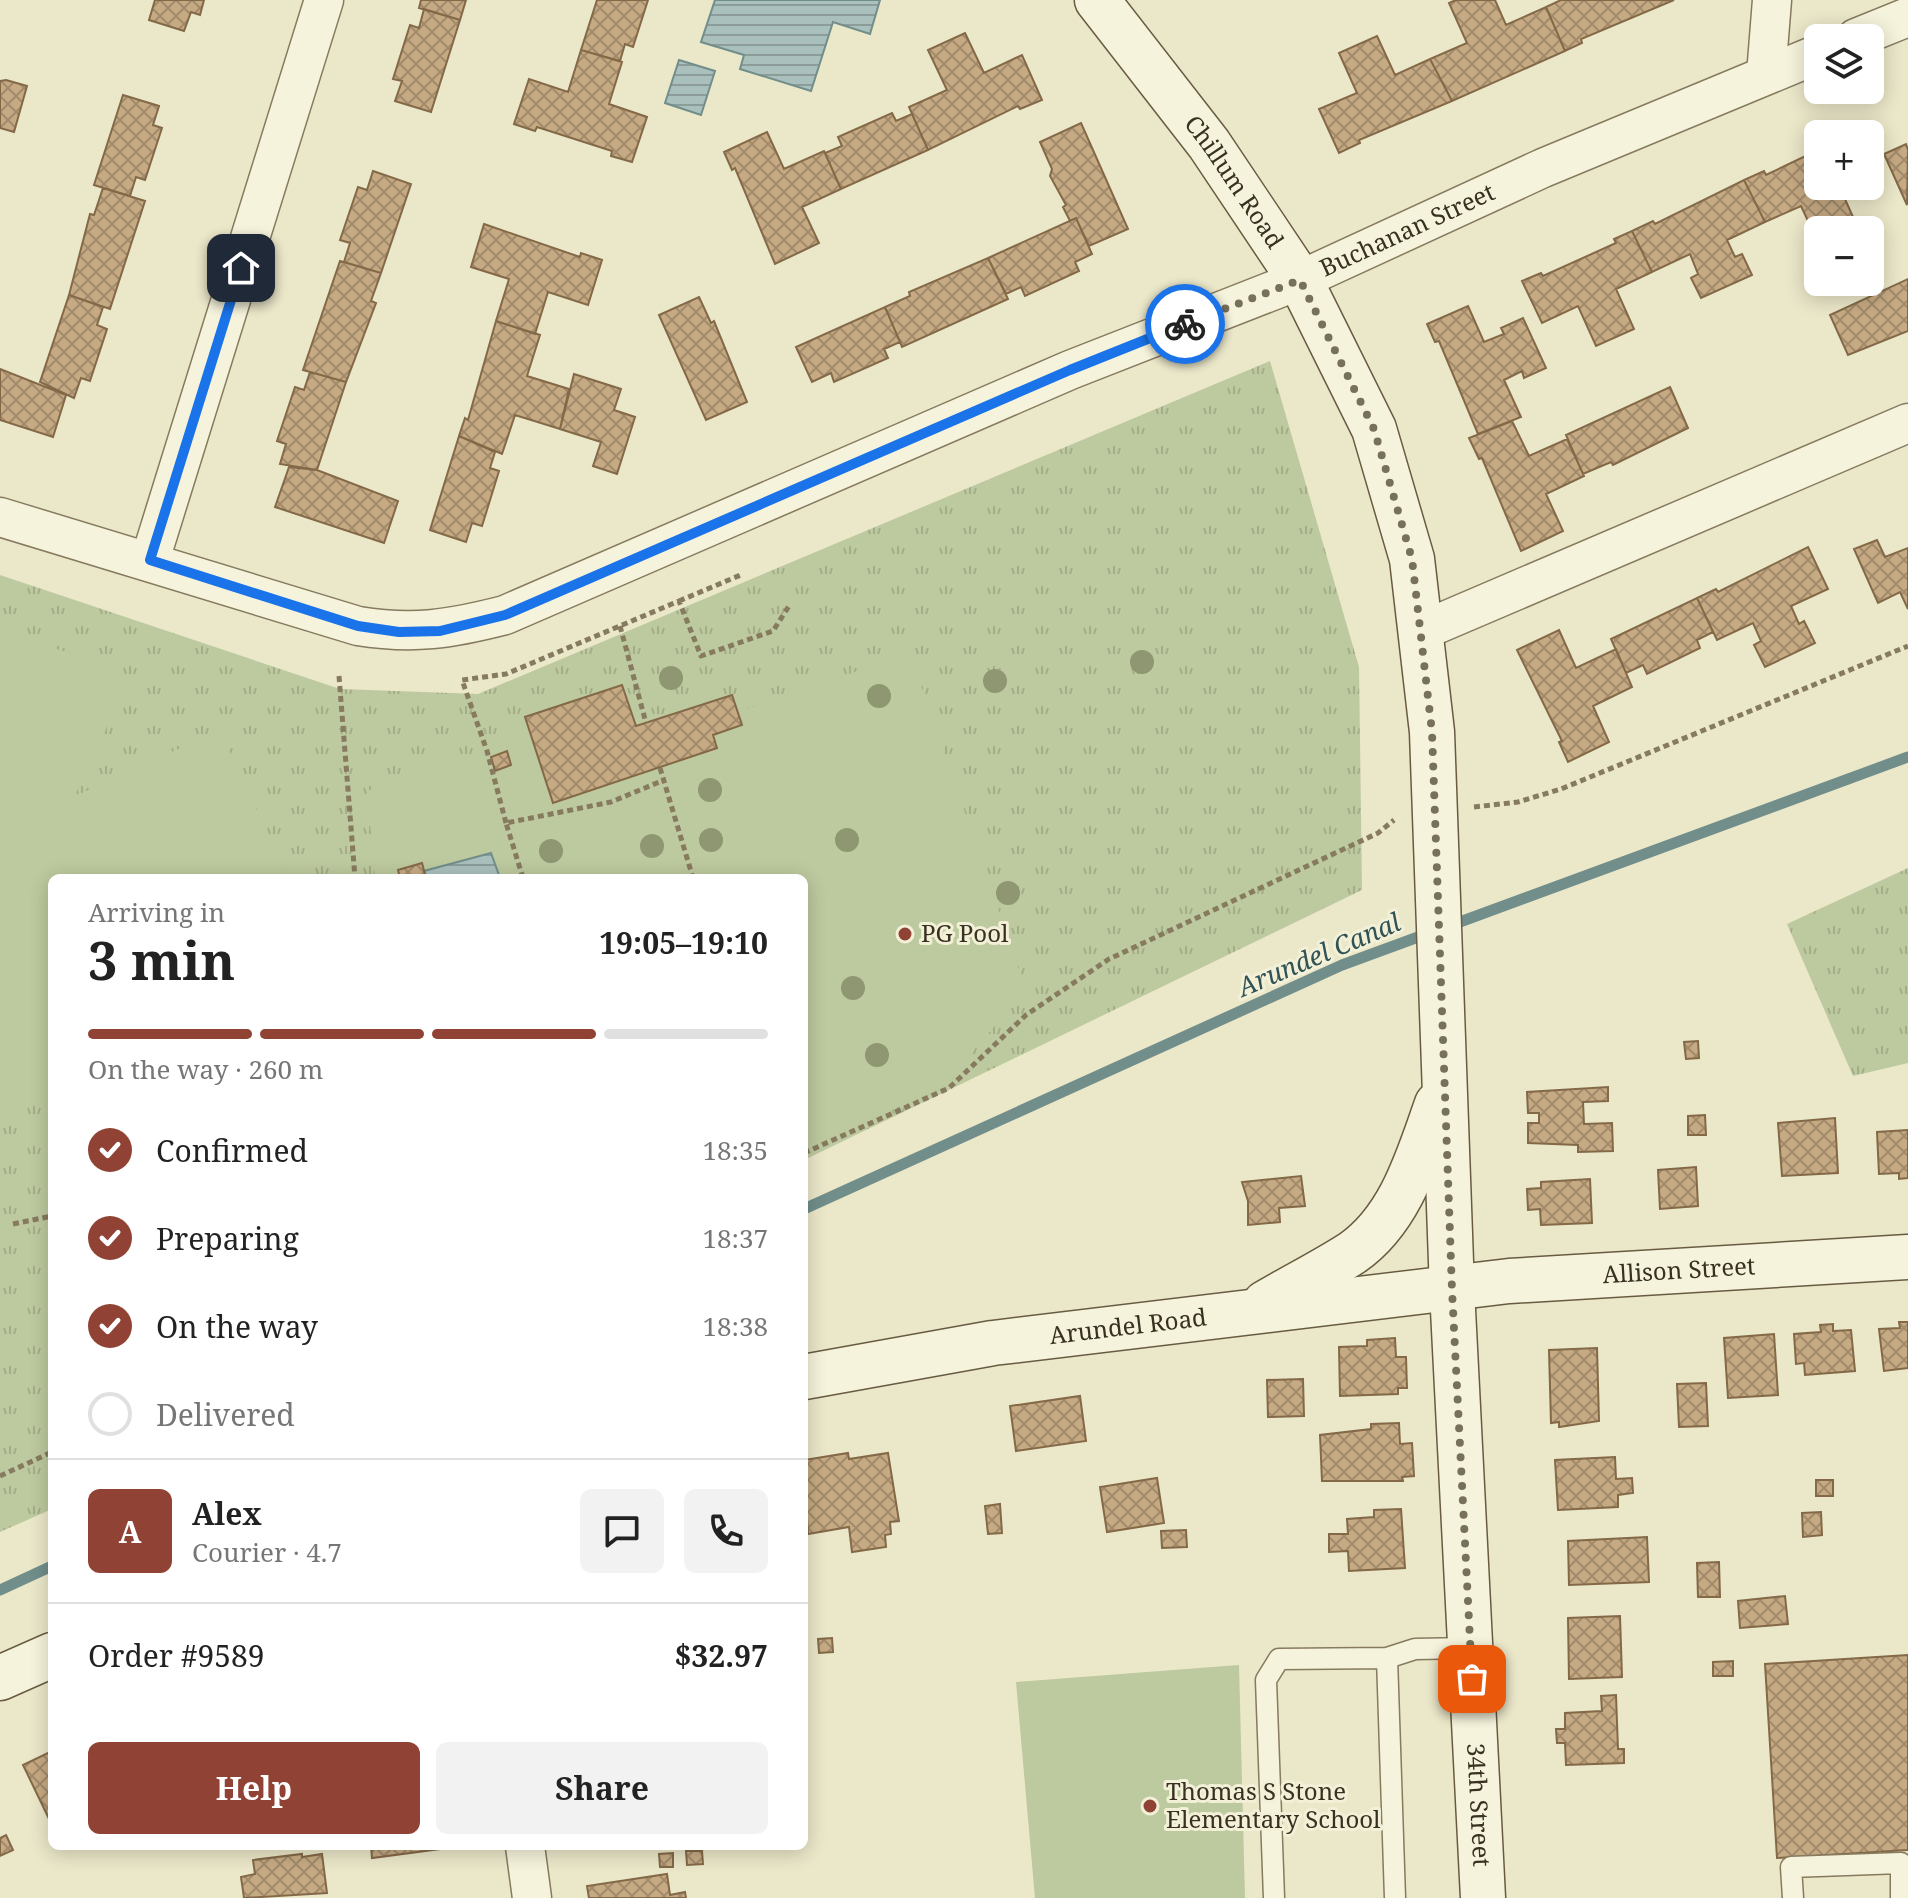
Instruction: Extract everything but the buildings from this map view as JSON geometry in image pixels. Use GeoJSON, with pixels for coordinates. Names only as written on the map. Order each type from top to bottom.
{"type":"FeatureCollection","features":[{"type":"Feature","properties":{"kind":"street"},"geometry":{"type":"LineString","coordinates":[[150,560],[324,0]]}},
{"type":"Feature","properties":{"kind":"street","name":"Chillum Road"},"geometry":{"type":"LineString","coordinates":[[1097,0],[1209,144],[1300,280],[1374,429],[1412,559],[1432,732],[1439,944]]}},
{"type":"Feature","properties":{"kind":"street"},"geometry":{"type":"LineString","coordinates":[[1766,75],[1772,0]]}},
{"type":"Feature","properties":{"kind":"street"},"geometry":{"type":"LineString","coordinates":[[1884,27],[1908,17]]}},
{"type":"Feature","properties":{"kind":"street","name":"Buchanan Street"},"geometry":{"type":"LineString","coordinates":[[0,517],[150,560],[358,626],[399,632],[440,631],[492,619],[1070,370],[1300,280],[1543,168],[1804,60]]}},
{"type":"Feature","properties":{"kind":"street"},"geometry":{"type":"LineString","coordinates":[[1419,632],[1908,423]]}},
{"type":"Feature","properties":{"kind":"street","name":"34th Street"},"geometry":{"type":"LineString","coordinates":[[1439,944],[1452,1290],[1483,1898]]}},
{"type":"Feature","properties":{"kind":"street"},"geometry":{"type":"LineString","coordinates":[[1251,1311],[1353,1252],[1377,1231],[1406,1188],[1444,1082]]}},
{"type":"Feature","properties":{"kind":"street","name":"Allison Street"},"geometry":{"type":"LineString","coordinates":[[1452,1290],[1509,1281],[1908,1257]]}},
{"type":"Feature","properties":{"kind":"street","name":"Arundel Road"},"geometry":{"type":"LineString","coordinates":[[808,1376],[993,1343],[1452,1290]]}},
{"type":"Feature","properties":{"kind":"street"},"geometry":{"type":"LineString","coordinates":[[0,1678],[48,1657]]}},
{"type":"Feature","properties":{"kind":"street"},"geometry":{"type":"LineString","coordinates":[[526,1850],[532,1898]]}},
{"type":"Feature","properties":{"kind":"lane"},"geometry":{"type":"LineString","coordinates":[[1274,1898],[1266,1680],[1279,1659],[1387,1658],[1415,1649],[1470,1648]]}},
{"type":"Feature","properties":{"kind":"lane"},"geometry":{"type":"LineString","coordinates":[[1387,1658],[1395,1898]]}},
{"type":"Feature","properties":{"kind":"lane"},"geometry":{"type":"LineString","coordinates":[[1793,1898],[1791,1867],[1901,1863],[1901,1898]]}},
{"type":"Feature","properties":{"kind":"path"},"geometry":{"type":"LineString","coordinates":[[522,874],[487,751],[462,680],[506,674],[743,574]]}},
{"type":"Feature","properties":{"kind":"path"},"geometry":{"type":"LineString","coordinates":[[679,601],[701,656],[773,631],[789,606]]}},
{"type":"Feature","properties":{"kind":"path"},"geometry":{"type":"LineString","coordinates":[[620,626],[646,723]]}},
{"type":"Feature","properties":{"kind":"path"},"geometry":{"type":"LineString","coordinates":[[808,1151],[949,1088],[1026,1015],[1109,959],[1378,833],[1397,817],[1518,802],[1561,789],[1908,646]]}},
{"type":"Feature","properties":{"kind":"path"},"geometry":{"type":"LineString","coordinates":[[339,676],[355,874]]}},
{"type":"Feature","properties":{"kind":"path"},"geometry":{"type":"LineString","coordinates":[[660,768],[692,874]]}},
{"type":"Feature","properties":{"kind":"path"},"geometry":{"type":"LineString","coordinates":[[506,823],[611,802],[664,780]]}},
{"type":"Feature","properties":{"kind":"path"},"geometry":{"type":"LineString","coordinates":[[13,1224],[48,1217]]}},
{"type":"Feature","properties":{"kind":"path"},"geometry":{"type":"LineString","coordinates":[[0,1476],[48,1454]]}},
{"type":"Feature","properties":{"kind":"green space"},"geometry":{"type":"Polygon","coordinates":[[[1270,361],[1359,667],[1362,890],[808,1158],[808,874],[48,874],[48,1511],[0,1532],[0,575],[340,689],[478,694],[1270,361]]]}},
{"type":"Feature","properties":{"kind":"green space"},"geometry":{"type":"Polygon","coordinates":[[[0,632],[123,669],[98,757],[73,797],[220,730],[286,874],[48,874],[48,1096],[0,1117],[0,632]]]}},
{"type":"Feature","properties":{"kind":"green space","name":"PG Pool"},"geometry":{"type":"Polygon","coordinates":[[[910,653],[1026,990],[940,1089],[808,1146],[808,874],[375,874],[367,791],[532,736],[635,725],[725,695],[732,714],[910,653]]]}},
{"type":"Feature","properties":{"kind":"green space"},"geometry":{"type":"Polygon","coordinates":[[[1908,868],[1908,1063],[1853,1076],[1787,924],[1908,868]]]}},
{"type":"Feature","properties":{"kind":"green space"},"geometry":{"type":"Polygon","coordinates":[[[1239,1665],[1245,1898],[1035,1898],[1016,1682],[1239,1665]]]}},
{"type":"Feature","properties":{"kind":"water"},"geometry":{"type":"Polygon","coordinates":[[[715,0],[880,0],[870,34],[833,22],[811,91],[740,69],[744,55],[701,42],[715,0]]]}},
{"type":"Feature","properties":{"kind":"water"},"geometry":{"type":"Polygon","coordinates":[[[679,60],[715,71],[701,115],[665,103],[679,60]]]}},
{"type":"Feature","properties":{"kind":"water"},"geometry":{"type":"Polygon","coordinates":[[[491,853],[499,874],[425,874],[424,871],[491,853]]]}},
{"type":"Feature","properties":{"kind":"waterway","name":"Arundel Canal"},"geometry":{"type":"LineString","coordinates":[[1449,926],[1908,757]]}},
{"type":"Feature","properties":{"kind":"waterway","name":"Arundel Canal"},"geometry":{"type":"LineString","coordinates":[[808,1207],[1342,965],[1429,933]]}},
{"type":"Feature","properties":{"kind":"waterway","name":"Arundel Canal"},"geometry":{"type":"LineString","coordinates":[[0,1590],[48,1568]]}},
{"type":"Feature","properties":{"kind":"way so far"},"geometry":{"type":"LineString","coordinates":[[1185,324],[1300,280],[1374,429],[1412,559],[1432,732],[1452,1290],[1472,1679]]}},
{"type":"Feature","properties":{"kind":"place","name":"PG Pool"},"geometry":{"type":"Point","coordinates":[905,934]}},
{"type":"Feature","properties":{"kind":"place","name":"Thomas S Stone Elementary School"},"geometry":{"type":"Point","coordinates":[1150,1806]}},
{"type":"Feature","properties":{"kind":"route"},"geometry":{"type":"LineString","coordinates":[[241,268],[150,560],[358,626],[399,632],[440,631],[505,615],[1070,370],[1185,324]]}}]}
